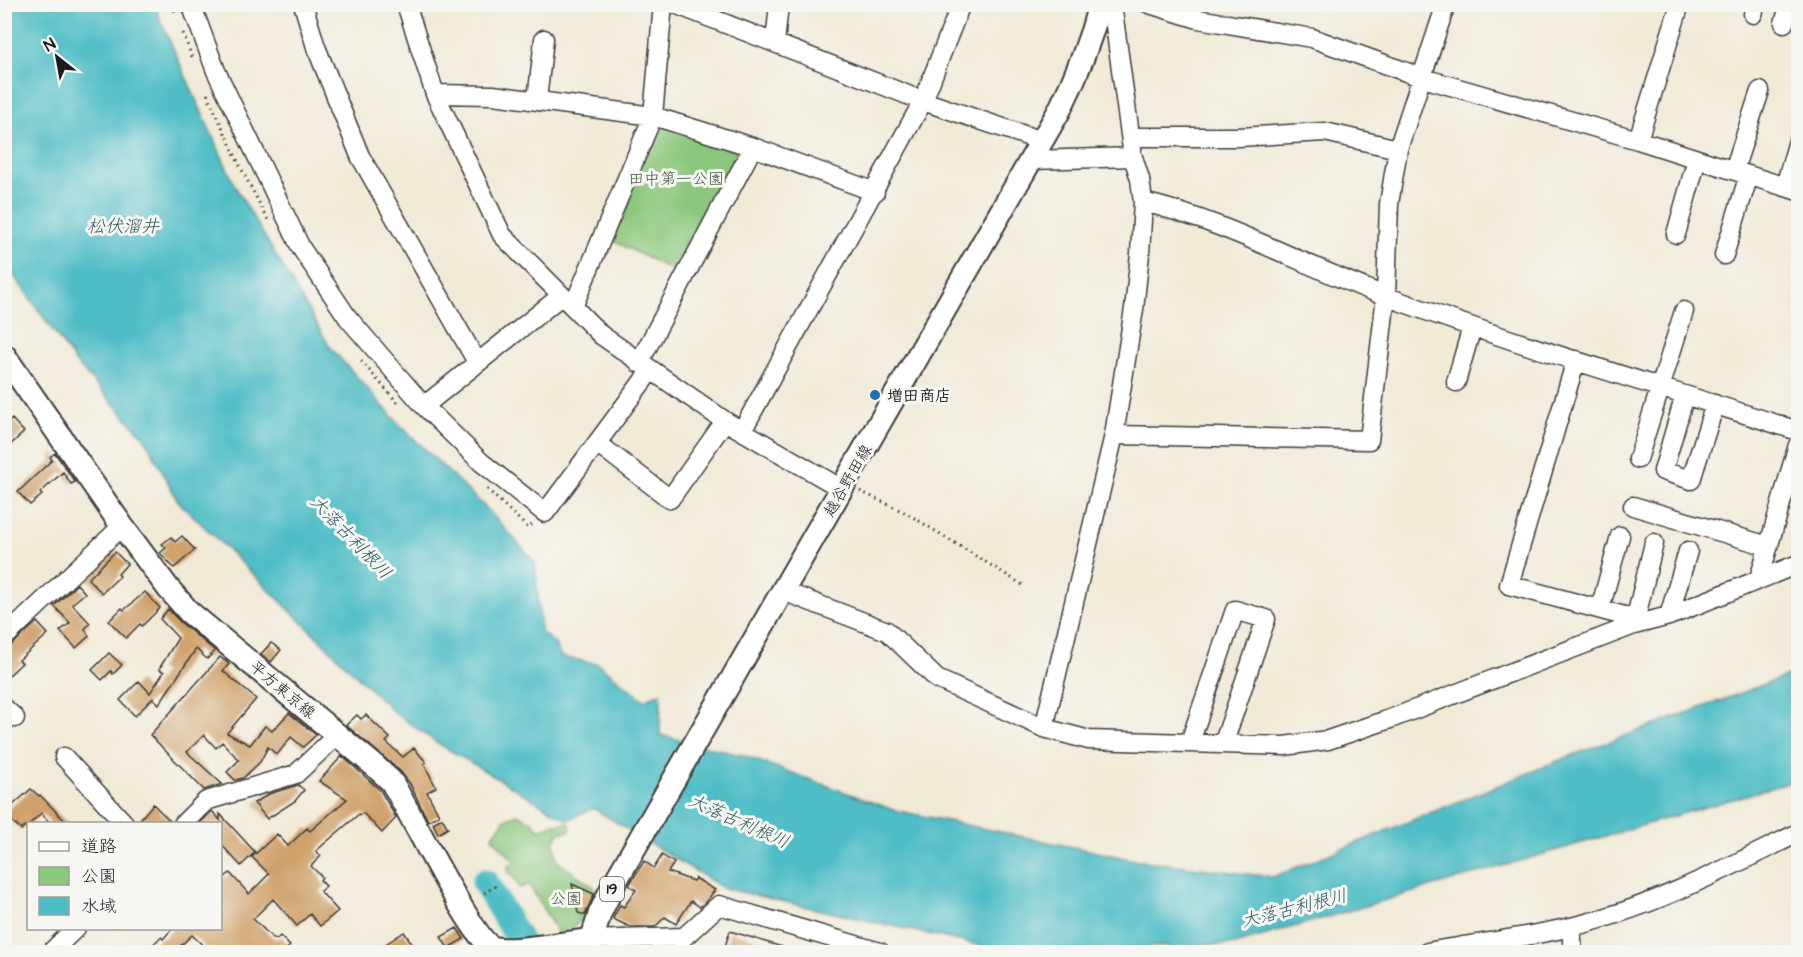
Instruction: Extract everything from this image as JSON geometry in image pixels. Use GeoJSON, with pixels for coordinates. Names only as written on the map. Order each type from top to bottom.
{"type":"FeatureCollection","features":[{"type":"Feature","properties":{"kind":"main road","name":"越谷野田線"},"geometry":{"type":"LineString","coordinates":[[589,946],[600,913],[640,840],[1037,150],[1074,80],[1092,34],[1100,4]]}},
{"type":"Feature","properties":{"kind":"main road","name":"平方東京線"},"geometry":{"type":"LineString","coordinates":[[4,355],[122,526],[168,588],[189,612],[391,781],[460,905],[490,949],[589,946]]}},
{"type":"Feature","properties":{"kind":"street"},"geometry":{"type":"LineString","coordinates":[[191,4],[216,71],[301,248],[348,318],[424,406],[481,462],[545,513],[597,443],[645,366],[753,147]]}},
{"type":"Feature","properties":{"kind":"street"},"geometry":{"type":"LineString","coordinates":[[303,4],[316,48],[360,156],[477,362]]}},
{"type":"Feature","properties":{"kind":"street"},"geometry":{"type":"LineString","coordinates":[[406,4],[435,94],[502,235],[601,336],[725,421],[843,487]]}},
{"type":"Feature","properties":{"kind":"street"},"geometry":{"type":"LineString","coordinates":[[424,406],[477,362],[567,302],[653,116],[663,4]]}},
{"type":"Feature","properties":{"kind":"street"},"geometry":{"type":"LineString","coordinates":[[675,4],[923,101],[1037,150],[1133,157]]}},
{"type":"Feature","properties":{"kind":"street"},"geometry":{"type":"LineString","coordinates":[[775,43],[779,4]]}},
{"type":"Feature","properties":{"kind":"street"},"geometry":{"type":"LineString","coordinates":[[742,430],[875,192],[923,101],[961,4]]}},
{"type":"Feature","properties":{"kind":"street"},"geometry":{"type":"LineString","coordinates":[[1044,728],[1114,435],[1134,309],[1143,202],[1140,179],[1133,157],[1112,4]]}},
{"type":"Feature","properties":{"kind":"street"},"geometry":{"type":"LineString","coordinates":[[1149,4],[1198,19],[1312,38],[1423,78],[1638,140],[1792,189],[1798,141]]}},
{"type":"Feature","properties":{"kind":"street"},"geometry":{"type":"LineString","coordinates":[[1638,140],[1680,4]]}},
{"type":"Feature","properties":{"kind":"street"},"geometry":{"type":"LineString","coordinates":[[1784,22],[1790,4]]}},
{"type":"Feature","properties":{"kind":"street"},"geometry":{"type":"LineString","coordinates":[[1114,435],[1369,440],[1386,296],[1389,204],[1398,149],[1423,78],[1441,6]]}},
{"type":"Feature","properties":{"kind":"street"},"geometry":{"type":"LineString","coordinates":[[537,100],[544,39]]}},
{"type":"Feature","properties":{"kind":"street"},"geometry":{"type":"LineString","coordinates":[[1724,255],[1760,91]]}},
{"type":"Feature","properties":{"kind":"street"},"geometry":{"type":"LineString","coordinates":[[435,94],[493,95],[653,116],[753,147],[875,192]]}},
{"type":"Feature","properties":{"kind":"street"},"geometry":{"type":"LineString","coordinates":[[1131,137],[1238,137],[1325,132],[1398,149]]}},
{"type":"Feature","properties":{"kind":"street"},"geometry":{"type":"LineString","coordinates":[[1676,234],[1697,159]]}},
{"type":"Feature","properties":{"kind":"street"},"geometry":{"type":"LineString","coordinates":[[1143,202],[1181,211],[1386,296],[1472,327],[1798,431]]}},
{"type":"Feature","properties":{"kind":"street"},"geometry":{"type":"LineString","coordinates":[[1638,459],[1684,311]]}},
{"type":"Feature","properties":{"kind":"street"},"geometry":{"type":"LineString","coordinates":[[1456,382],[1472,327]]}},
{"type":"Feature","properties":{"kind":"street"},"geometry":{"type":"LineString","coordinates":[[1576,360],[1509,585],[1628,617],[1634,626]]}},
{"type":"Feature","properties":{"kind":"street"},"geometry":{"type":"LineString","coordinates":[[1685,395],[1663,471],[1691,480],[1715,404]]}},
{"type":"Feature","properties":{"kind":"street"},"geometry":{"type":"LineString","coordinates":[[597,443],[670,498],[725,421]]}},
{"type":"Feature","properties":{"kind":"street"},"geometry":{"type":"LineString","coordinates":[[1759,579],[1798,445]]}},
{"type":"Feature","properties":{"kind":"street"},"geometry":{"type":"LineString","coordinates":[[1633,506],[1768,546]]}},
{"type":"Feature","properties":{"kind":"street"},"geometry":{"type":"LineString","coordinates":[[4,638],[122,526]]}},
{"type":"Feature","properties":{"kind":"street"},"geometry":{"type":"LineString","coordinates":[[1600,609],[1620,536]]}},
{"type":"Feature","properties":{"kind":"street"},"geometry":{"type":"LineString","coordinates":[[1634,626],[1654,543]]}},
{"type":"Feature","properties":{"kind":"street"},"geometry":{"type":"LineString","coordinates":[[1669,616],[1688,551]]}},
{"type":"Feature","properties":{"kind":"street"},"geometry":{"type":"LineString","coordinates":[[783,591],[887,631],[938,679],[1044,728],[1089,740],[1224,742],[1284,746],[1328,740],[1390,719],[1634,626],[1669,616],[1798,564]]}},
{"type":"Feature","properties":{"kind":"street"},"geometry":{"type":"LineString","coordinates":[[1190,742],[1235,610],[1266,619],[1224,742]]}},
{"type":"Feature","properties":{"kind":"street"},"geometry":{"type":"LineString","coordinates":[[185,822],[206,801],[296,774],[337,735]]}},
{"type":"Feature","properties":{"kind":"street"},"geometry":{"type":"LineString","coordinates":[[64,757],[123,822]]}},
{"type":"Feature","properties":{"kind":"street"},"geometry":{"type":"LineString","coordinates":[[1427,952],[1491,947],[1570,927],[1644,904],[1699,881],[1798,833]]}},
{"type":"Feature","properties":{"kind":"street"},"geometry":{"type":"LineString","coordinates":[[589,946],[684,937],[719,905],[880,952]]}},
{"type":"Feature","properties":{"kind":"street"},"geometry":{"type":"LineString","coordinates":[[1570,927],[1573,952]]}},
{"type":"Feature","properties":{"kind":"street"},"geometry":{"type":"LineString","coordinates":[[51,952],[74,930]]}},
{"type":"Feature","properties":{"kind":"path"},"geometry":{"type":"LineString","coordinates":[[843,487],[908,514],[1026,587]]}},
{"type":"Feature","properties":{"kind":"path"},"geometry":{"type":"LineString","coordinates":[[486,892],[496,886]]}},
{"type":"Feature","properties":{"kind":"green space","name":"田中第一公園"},"geometry":{"type":"Polygon","coordinates":[[[651,120],[742,153],[676,272],[603,236],[651,120]]]}},
{"type":"Feature","properties":{"kind":"green space","name":"公園"},"geometry":{"type":"Polygon","coordinates":[[[517,814],[531,821],[540,830],[556,824],[569,823],[571,827],[569,831],[558,833],[554,843],[558,862],[598,890],[584,918],[573,928],[558,934],[529,884],[520,888],[507,868],[515,862],[492,837],[505,819],[517,814]]]}},
{"type":"Feature","properties":{"kind":"water"},"geometry":{"type":"Polygon","coordinates":[[[4,5],[155,5],[236,188],[330,347],[399,424],[489,511],[535,562],[541,632],[555,644],[561,657],[598,664],[644,700],[661,693],[660,735],[745,756],[894,810],[1135,860],[1273,877],[1565,758],[1798,672],[1798,778],[1788,783],[1235,944],[1008,952],[723,888],[593,808],[568,820],[436,742],[396,714],[178,501],[144,437],[76,363],[5,263],[4,5]]]}},
{"type":"Feature","properties":{"kind":"building"},"geometry":{"type":"Polygon","coordinates":[[[12,419],[24,432],[4,451],[4,426],[12,419]]]}},
{"type":"Feature","properties":{"kind":"building"},"geometry":{"type":"Polygon","coordinates":[[[55,453],[75,482],[71,484],[63,472],[30,505],[18,492],[52,460],[50,457],[55,453]]]}},
{"type":"Feature","properties":{"kind":"building"},"geometry":{"type":"Polygon","coordinates":[[[182,536],[195,550],[174,568],[160,553],[166,548],[162,544],[171,537],[175,542],[182,536]]]}},
{"type":"Feature","properties":{"kind":"building"},"geometry":{"type":"Polygon","coordinates":[[[115,552],[127,564],[118,574],[120,576],[102,593],[88,579],[115,552]]]}},
{"type":"Feature","properties":{"kind":"building"},"geometry":{"type":"Polygon","coordinates":[[[77,584],[85,593],[72,604],[90,623],[85,629],[89,636],[76,648],[60,631],[70,623],[54,606],[77,584]]]}},
{"type":"Feature","properties":{"kind":"building"},"geometry":{"type":"Polygon","coordinates":[[[145,592],[160,608],[126,638],[109,621],[122,608],[124,610],[145,592]]]}},
{"type":"Feature","properties":{"kind":"building"},"geometry":{"type":"Polygon","coordinates":[[[168,609],[215,651],[207,659],[196,649],[159,704],[153,698],[135,716],[120,700],[139,681],[150,693],[164,672],[159,669],[178,638],[160,619],[168,609]]]}},
{"type":"Feature","properties":{"kind":"building"},"geometry":{"type":"Polygon","coordinates":[[[37,622],[48,634],[19,660],[22,663],[4,680],[4,652],[37,622]]]}},
{"type":"Feature","properties":{"kind":"building"},"geometry":{"type":"Polygon","coordinates":[[[271,643],[281,650],[271,662],[261,654],[271,643]]]}},
{"type":"Feature","properties":{"kind":"building"},"geometry":{"type":"Polygon","coordinates":[[[109,653],[122,665],[102,680],[92,670],[109,653]]]}},
{"type":"Feature","properties":{"kind":"building"},"geometry":{"type":"Polygon","coordinates":[[[220,657],[229,664],[223,671],[256,699],[227,733],[250,745],[265,726],[272,731],[289,713],[316,735],[303,747],[291,737],[277,755],[268,747],[260,762],[243,778],[235,780],[227,772],[239,760],[222,742],[216,748],[204,735],[187,752],[222,784],[204,790],[150,735],[220,657]]]}},
{"type":"Feature","properties":{"kind":"building"},"geometry":{"type":"Polygon","coordinates":[[[357,715],[361,719],[366,715],[390,738],[386,742],[403,757],[414,748],[426,762],[424,764],[436,787],[427,792],[439,815],[428,821],[410,784],[400,771],[346,725],[357,715]]]}},
{"type":"Feature","properties":{"kind":"building"},"geometry":{"type":"Polygon","coordinates":[[[342,756],[380,790],[396,818],[382,833],[363,813],[359,814],[316,851],[321,856],[311,866],[322,877],[320,880],[326,886],[320,891],[338,911],[320,926],[310,914],[297,926],[273,899],[253,919],[273,938],[277,939],[280,936],[290,946],[283,952],[210,952],[192,935],[174,952],[145,952],[171,930],[222,930],[222,879],[230,873],[249,894],[269,874],[252,857],[277,834],[288,846],[307,828],[310,831],[347,799],[319,781],[342,756]]]}},
{"type":"Feature","properties":{"kind":"building"},"geometry":{"type":"Polygon","coordinates":[[[298,785],[304,790],[295,801],[267,819],[254,803],[269,794],[298,785]]]}},
{"type":"Feature","properties":{"kind":"building"},"geometry":{"type":"Polygon","coordinates":[[[31,789],[66,822],[49,822],[41,813],[32,822],[27,822],[27,827],[21,830],[4,813],[31,789]]]}},
{"type":"Feature","properties":{"kind":"building"},"geometry":{"type":"Polygon","coordinates":[[[153,804],[171,822],[138,822],[153,804]]]}},
{"type":"Feature","properties":{"kind":"building"},"geometry":{"type":"Polygon","coordinates":[[[212,811],[220,820],[220,814],[255,852],[241,866],[222,845],[222,822],[201,822],[212,811]]]}},
{"type":"Feature","properties":{"kind":"building"},"geometry":{"type":"Polygon","coordinates":[[[442,818],[448,828],[438,834],[433,823],[442,818]]]}},
{"type":"Feature","properties":{"kind":"building"},"geometry":{"type":"Polygon","coordinates":[[[662,855],[674,863],[668,872],[693,881],[695,878],[715,890],[700,907],[691,901],[676,924],[665,917],[655,927],[630,927],[613,919],[620,905],[624,907],[636,890],[629,885],[644,861],[654,868],[662,855]]]}},
{"type":"Feature","properties":{"kind":"building"},"geometry":{"type":"Polygon","coordinates":[[[572,884],[594,894],[585,915],[578,913],[572,884]]]}},
{"type":"Feature","properties":{"kind":"building"},"geometry":{"type":"Polygon","coordinates":[[[457,928],[464,939],[448,948],[441,937],[457,928]]]}},
{"type":"Feature","properties":{"kind":"building"},"geometry":{"type":"Polygon","coordinates":[[[730,931],[792,950],[791,952],[736,952],[724,949],[730,931]]]}},
{"type":"Feature","properties":{"kind":"building"},"geometry":{"type":"Polygon","coordinates":[[[404,932],[418,952],[374,952],[404,932]]]}},
{"type":"Feature","properties":{"kind":"waterway"},"geometry":{"type":"LineString","coordinates":[[485,882],[526,952]]}},
{"type":"Feature","properties":{"kind":"waterway"},"geometry":{"type":"LineString","coordinates":[[1169,952],[1177,944]]}},
{"type":"Feature","properties":{"kind":"place","name":"増田商店"},"geometry":{"type":"Point","coordinates":[875,395]}},
{"type":"Feature","properties":{"kind":"water label","name":"松伏溜井"},"geometry":{"type":"Point","coordinates":[123,226]}},
{"type":"Feature","properties":{"kind":"water label","name":"大落古利根川"},"geometry":{"type":"Point","coordinates":[351,537]}},
{"type":"Feature","properties":{"kind":"water label","name":"大落古利根川"},"geometry":{"type":"Point","coordinates":[739,821]}},
{"type":"Feature","properties":{"kind":"water label","name":"大落古利根川"},"geometry":{"type":"Point","coordinates":[1294,908]}}]}
